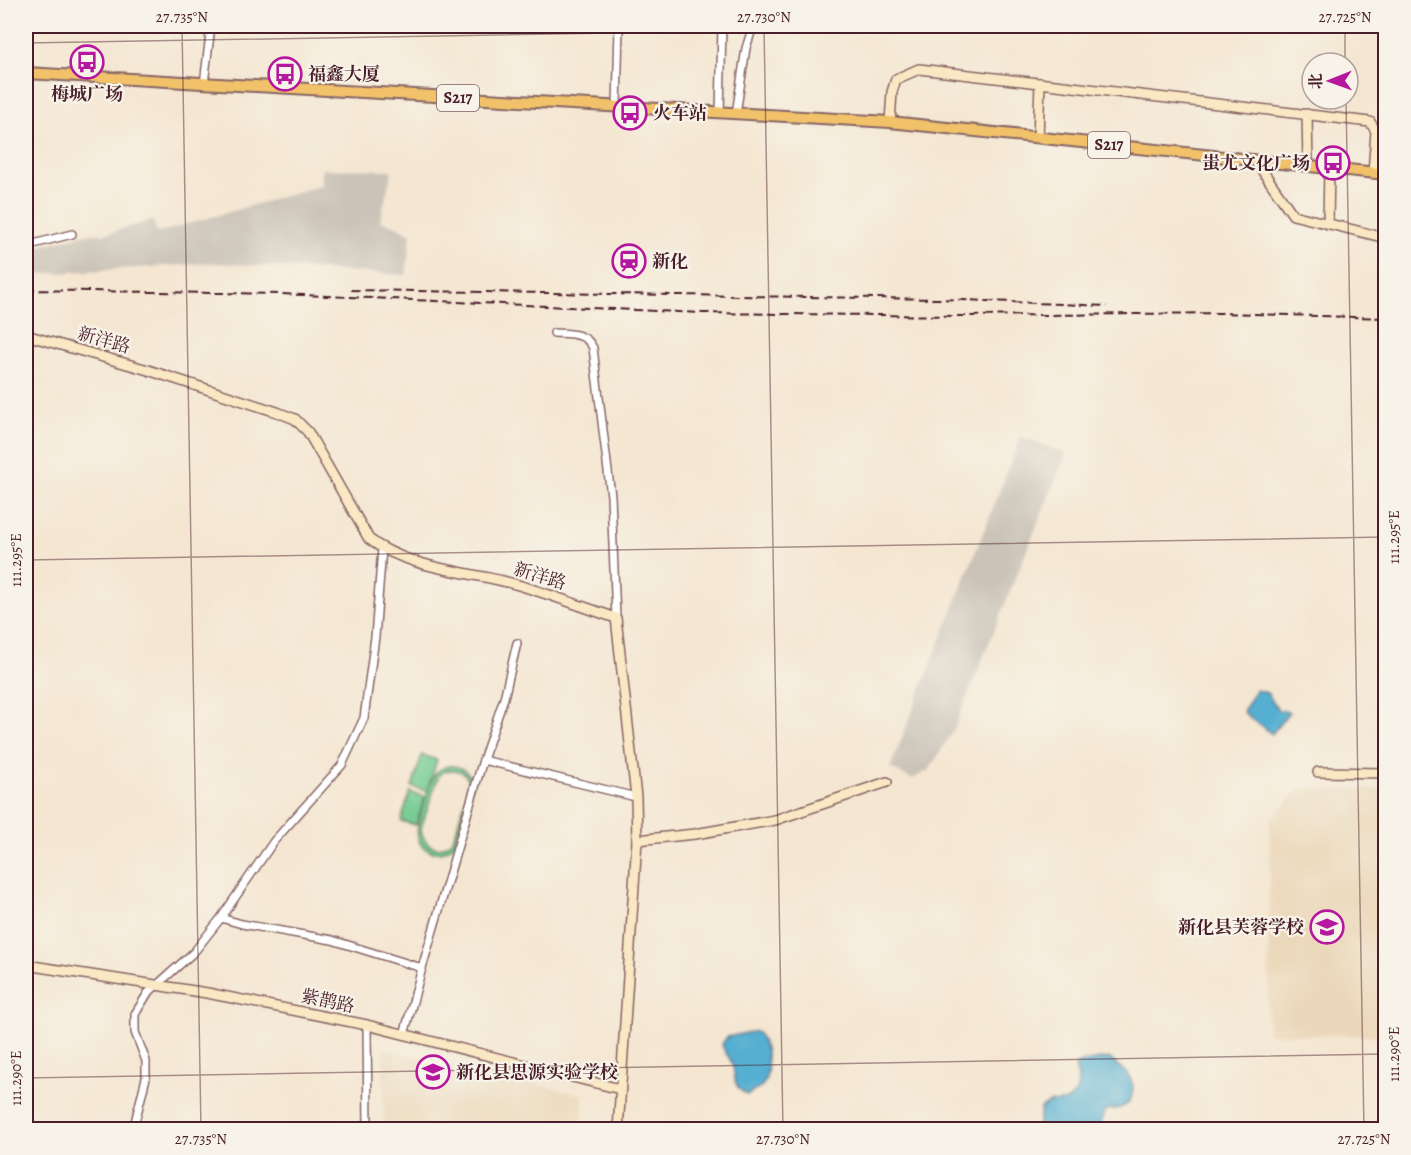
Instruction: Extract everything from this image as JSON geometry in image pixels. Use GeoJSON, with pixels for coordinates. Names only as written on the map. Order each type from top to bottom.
{"type":"FeatureCollection","features":[{"type":"Feature","properties":{"kind":"main road","name":"S217"},"geometry":{"type":"LineString","coordinates":[[26,74],[890,122],[1386,174]]}},
{"type":"Feature","properties":{"kind":"street"},"geometry":{"type":"LineString","coordinates":[[204,84],[211,26]]}},
{"type":"Feature","properties":{"kind":"street"},"geometry":{"type":"LineString","coordinates":[[617,107],[620,26]]}},
{"type":"Feature","properties":{"kind":"street"},"geometry":{"type":"LineString","coordinates":[[720,113],[722,26]]}},
{"type":"Feature","properties":{"kind":"street"},"geometry":{"type":"LineString","coordinates":[[735,114],[746,48],[753,26]]}},
{"type":"Feature","properties":{"kind":"street"},"geometry":{"type":"LineString","coordinates":[[890,122],[892,92],[896,79],[919,69],[1370,122],[1376,131],[1373,173]]}},
{"type":"Feature","properties":{"kind":"street"},"geometry":{"type":"LineString","coordinates":[[1038,138],[1040,83]]}},
{"type":"Feature","properties":{"kind":"street"},"geometry":{"type":"LineString","coordinates":[[1307,114],[1308,166]]}},
{"type":"Feature","properties":{"kind":"street"},"geometry":{"type":"LineString","coordinates":[[1255,160],[1293,215],[1386,238]]}},
{"type":"Feature","properties":{"kind":"street"},"geometry":{"type":"LineString","coordinates":[[1328,224],[1329,168]]}},
{"type":"Feature","properties":{"kind":"street"},"geometry":{"type":"LineString","coordinates":[[26,246],[72,234]]}},
{"type":"Feature","properties":{"kind":"street"},"geometry":{"type":"LineString","coordinates":[[554,333],[581,335],[590,341],[593,348],[611,496],[616,618],[636,796],[637,840],[618,1130]]}},
{"type":"Feature","properties":{"kind":"street","name":"新洋路"},"geometry":{"type":"LineString","coordinates":[[26,335],[148,370],[295,419],[308,432],[369,539],[382,549],[429,565],[513,584],[616,618]]}},
{"type":"Feature","properties":{"kind":"street"},"geometry":{"type":"LineString","coordinates":[[133,1130],[146,1078],[146,1061],[135,1032],[135,1014],[148,993],[194,952],[221,918],[274,841],[342,765],[360,729],[364,718],[375,637],[382,549]]}},
{"type":"Feature","properties":{"kind":"street"},"geometry":{"type":"LineString","coordinates":[[404,1035],[483,760],[504,698],[517,643]]}},
{"type":"Feature","properties":{"kind":"street"},"geometry":{"type":"LineString","coordinates":[[483,760],[636,796]]}},
{"type":"Feature","properties":{"kind":"street"},"geometry":{"type":"LineString","coordinates":[[1318,772],[1386,773]]}},
{"type":"Feature","properties":{"kind":"street"},"geometry":{"type":"LineString","coordinates":[[637,840],[695,834],[775,820],[887,782]]}},
{"type":"Feature","properties":{"kind":"street"},"geometry":{"type":"LineString","coordinates":[[221,918],[242,924],[332,940],[422,968]]}},
{"type":"Feature","properties":{"kind":"street","name":"紫鹊路"},"geometry":{"type":"LineString","coordinates":[[26,964],[207,993],[367,1025],[620,1089]]}},
{"type":"Feature","properties":{"kind":"street"},"geometry":{"type":"LineString","coordinates":[[367,1025],[368,1130]]}},
{"type":"Feature","properties":{"kind":"shaded area"},"geometry":{"type":"Polygon","coordinates":[[[322,169],[392,170],[380,221],[411,234],[406,275],[211,263],[26,275],[26,270],[36,269],[35,260],[26,262],[26,250],[85,234],[105,234],[153,220],[157,233],[322,185],[322,169]]]}},
{"type":"Feature","properties":{"kind":"shaded area"},"geometry":{"type":"Polygon","coordinates":[[[1021,437],[1066,454],[954,729],[929,770],[912,779],[890,768],[1021,437]]]}},
{"type":"Feature","properties":{"kind":"shaded area","name":"新化县芙蓉学校"},"geometry":{"type":"Polygon","coordinates":[[[1301,788],[1385,789],[1385,1036],[1268,1034],[1270,820],[1301,788]]]}},
{"type":"Feature","properties":{"kind":"shaded area","name":"新化县思源实验学校"},"geometry":{"type":"Polygon","coordinates":[[[383,1049],[583,1095],[582,1129],[384,1129],[383,1049]]]}},
{"type":"Feature","properties":{"kind":"green space"},"geometry":{"type":"Polygon","coordinates":[[[422,755],[437,760],[427,791],[412,787],[422,755]]]}},
{"type":"Feature","properties":{"kind":"green space"},"geometry":{"type":"Polygon","coordinates":[[[448,766],[464,770],[473,782],[455,844],[446,851],[434,852],[420,844],[419,822],[432,779],[438,770],[448,766]],[[449,770],[441,773],[437,780],[421,828],[424,838],[431,846],[445,846],[457,830],[468,786],[465,774],[449,770]]]}},
{"type":"Feature","properties":{"kind":"green space"},"geometry":{"type":"Polygon","coordinates":[[[410,792],[425,797],[416,825],[401,821],[410,792]]]}},
{"type":"Feature","properties":{"kind":"water"},"geometry":{"type":"Polygon","coordinates":[[[1256,690],[1267,693],[1278,710],[1289,712],[1272,734],[1243,712],[1256,690]]]}},
{"type":"Feature","properties":{"kind":"water"},"geometry":{"type":"Polygon","coordinates":[[[756,1031],[765,1049],[767,1070],[763,1085],[747,1095],[736,1083],[731,1061],[722,1044],[727,1037],[756,1031]]]}},
{"type":"Feature","properties":{"kind":"water"},"geometry":{"type":"Polygon","coordinates":[[[1109,1058],[1127,1074],[1132,1084],[1132,1095],[1126,1105],[1106,1110],[1099,1129],[1037,1129],[1041,1108],[1051,1102],[1066,1101],[1077,1091],[1078,1077],[1075,1066],[1080,1062],[1109,1058]]]}},
{"type":"Feature","properties":{"kind":"railway"},"geometry":{"type":"LineString","coordinates":[[26,290],[282,294],[701,313],[961,316],[1221,313],[1386,318]]}},
{"type":"Feature","properties":{"kind":"railway"},"geometry":{"type":"LineString","coordinates":[[351,290],[939,299],[1107,306]]}},
{"type":"Feature","properties":{"kind":"place","name":"梅城广场"},"geometry":{"type":"Point","coordinates":[87,62]}},
{"type":"Feature","properties":{"kind":"place","name":"福鑫大厦"},"geometry":{"type":"Point","coordinates":[285,74]}},
{"type":"Feature","properties":{"kind":"place","name":"火车站"},"geometry":{"type":"Point","coordinates":[630,113]}},
{"type":"Feature","properties":{"kind":"place","name":"蚩尤文化广场"},"geometry":{"type":"Point","coordinates":[1333,163]}},
{"type":"Feature","properties":{"kind":"place","name":"新化"},"geometry":{"type":"Point","coordinates":[629,261]}},
{"type":"Feature","properties":{"kind":"place","name":"新化县芙蓉学校"},"geometry":{"type":"Point","coordinates":[1327,927]}},
{"type":"Feature","properties":{"kind":"place","name":"新化县思源实验学校"},"geometry":{"type":"Point","coordinates":[433,1072]}}]}
